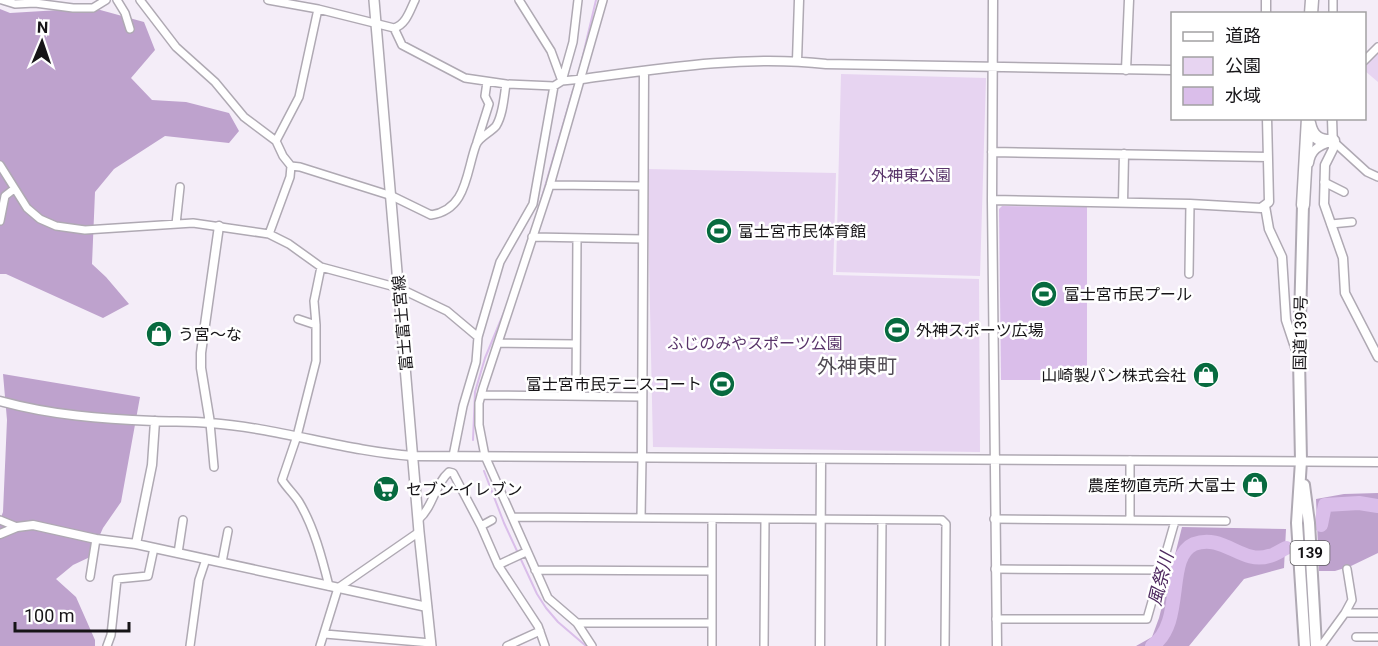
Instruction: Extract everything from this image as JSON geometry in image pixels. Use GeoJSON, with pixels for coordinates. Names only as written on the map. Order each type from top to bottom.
{"type":"FeatureCollection","features":[{"type":"Feature","properties":{"kind":"highway"},"geometry":{"type":"LineString","coordinates":[[1308,120],[1312,135],[1325,142],[1333,141]]}},
{"type":"Feature","properties":{"kind":"highway","name":"139"},"geometry":{"type":"LineString","coordinates":[[1303,204],[1308,120]]}},
{"type":"Feature","properties":{"kind":"highway","name":"国道139号"},"geometry":{"type":"LineString","coordinates":[[1303,204],[1299,359],[1300,461],[1297,523],[1305,646]]}},
{"type":"Feature","properties":{"kind":"highway","name":"国道139号"},"geometry":{"type":"LineString","coordinates":[[1300,461],[1309,523],[1316,646]]}},
{"type":"Feature","properties":{"kind":"main road","name":"富士富士宮線"},"geometry":{"type":"LineString","coordinates":[[374,0],[431,645]]}},
{"type":"Feature","properties":{"kind":"street"},"geometry":{"type":"LineString","coordinates":[[2,0],[15,4],[35,3],[73,8],[93,8],[106,0]]}},
{"type":"Feature","properties":{"kind":"street"},"geometry":{"type":"LineString","coordinates":[[117,0],[125,13],[130,29]]}},
{"type":"Feature","properties":{"kind":"street"},"geometry":{"type":"LineString","coordinates":[[140,0],[176,46],[215,82],[244,117],[276,141],[291,166],[290,177],[269,234]]}},
{"type":"Feature","properties":{"kind":"street"},"geometry":{"type":"LineString","coordinates":[[268,0],[318,9],[394,28],[399,27],[404,21],[415,0]]}},
{"type":"Feature","properties":{"kind":"street"},"geometry":{"type":"LineString","coordinates":[[519,0],[551,51],[562,81]]}},
{"type":"Feature","properties":{"kind":"street"},"geometry":{"type":"LineString","coordinates":[[562,81],[573,42],[578,0]]}},
{"type":"Feature","properties":{"kind":"street"},"geometry":{"type":"LineString","coordinates":[[592,646],[577,623],[548,598],[485,456],[478,424],[481,396],[550,184],[603,0]]}},
{"type":"Feature","properties":{"kind":"street"},"geometry":{"type":"LineString","coordinates":[[797,61],[799,0]]}},
{"type":"Feature","properties":{"kind":"street"},"geometry":{"type":"LineString","coordinates":[[993,0],[992,200],[997,646]]}},
{"type":"Feature","properties":{"kind":"street"},"geometry":{"type":"LineString","coordinates":[[1126,70],[1129,0]]}},
{"type":"Feature","properties":{"kind":"street"},"geometry":{"type":"LineString","coordinates":[[276,141],[299,97],[318,9]]}},
{"type":"Feature","properties":{"kind":"street"},"geometry":{"type":"LineString","coordinates":[[394,28],[402,45],[465,78],[506,84],[554,86],[562,81],[735,62],[797,61],[826,64],[1171,70]]}},
{"type":"Feature","properties":{"kind":"street"},"geometry":{"type":"LineString","coordinates":[[1366,60],[1378,47]]}},
{"type":"Feature","properties":{"kind":"street"},"geometry":{"type":"LineString","coordinates":[[641,518],[644,71]]}},
{"type":"Feature","properties":{"kind":"street"},"geometry":{"type":"LineString","coordinates":[[291,166],[392,196],[431,215],[444,211],[462,195],[489,104],[485,96],[487,82]]}},
{"type":"Feature","properties":{"kind":"street"},"geometry":{"type":"LineString","coordinates":[[477,142],[496,126],[506,84]]}},
{"type":"Feature","properties":{"kind":"street"},"geometry":{"type":"LineString","coordinates":[[453,456],[463,406],[476,362],[478,337],[500,262],[533,204],[554,86]]}},
{"type":"Feature","properties":{"kind":"street"},"geometry":{"type":"LineString","coordinates":[[992,200],[1123,202],[1262,208],[1269,202],[1268,120]]}},
{"type":"Feature","properties":{"kind":"street"},"geometry":{"type":"LineString","coordinates":[[1332,120],[1333,149],[1325,165],[1324,204],[1343,258],[1345,293],[1378,357]]}},
{"type":"Feature","properties":{"kind":"street"},"geometry":{"type":"LineString","coordinates":[[1333,141],[1368,172],[1378,177]]}},
{"type":"Feature","properties":{"kind":"street"},"geometry":{"type":"LineString","coordinates":[[1303,204],[1310,158],[1319,146],[1333,141]]}},
{"type":"Feature","properties":{"kind":"street"},"geometry":{"type":"LineString","coordinates":[[992,152],[1268,157]]}},
{"type":"Feature","properties":{"kind":"street"},"geometry":{"type":"LineString","coordinates":[[1123,202],[1124,154]]}},
{"type":"Feature","properties":{"kind":"street"},"geometry":{"type":"LineString","coordinates":[[0,165],[27,207],[40,219],[56,226],[85,231],[177,224],[219,226],[269,234],[289,244],[321,267],[399,288],[447,311],[478,337]]}},
{"type":"Feature","properties":{"kind":"street"},"geometry":{"type":"LineString","coordinates":[[1324,182],[1344,192]]}},
{"type":"Feature","properties":{"kind":"street"},"geometry":{"type":"LineString","coordinates":[[550,184],[643,186]]}},
{"type":"Feature","properties":{"kind":"street"},"geometry":{"type":"LineString","coordinates":[[177,224],[180,187]]}},
{"type":"Feature","properties":{"kind":"street"},"geometry":{"type":"LineString","coordinates":[[0,221],[5,196],[14,189]]}},
{"type":"Feature","properties":{"kind":"street"},"geometry":{"type":"LineString","coordinates":[[1189,274],[1190,204]]}},
{"type":"Feature","properties":{"kind":"street"},"geometry":{"type":"LineString","coordinates":[[1264,206],[1269,229],[1282,256],[1286,320],[1299,359]]}},
{"type":"Feature","properties":{"kind":"street"},"geometry":{"type":"LineString","coordinates":[[1331,224],[1352,222]]}},
{"type":"Feature","properties":{"kind":"street"},"geometry":{"type":"LineString","coordinates":[[214,467],[201,353],[219,226]]}},
{"type":"Feature","properties":{"kind":"street"},"geometry":{"type":"LineString","coordinates":[[532,237],[643,238]]}},
{"type":"Feature","properties":{"kind":"street"},"geometry":{"type":"LineString","coordinates":[[576,396],[577,238]]}},
{"type":"Feature","properties":{"kind":"street"},"geometry":{"type":"LineString","coordinates":[[320,646],[325,634],[333,587],[298,501],[282,480],[297,436],[316,361],[314,301],[321,267]]}},
{"type":"Feature","properties":{"kind":"street"},"geometry":{"type":"LineString","coordinates":[[298,319],[316,324]]}},
{"type":"Feature","properties":{"kind":"street"},"geometry":{"type":"LineString","coordinates":[[498,343],[576,344]]}},
{"type":"Feature","properties":{"kind":"street"},"geometry":{"type":"LineString","coordinates":[[476,362],[490,366]]}},
{"type":"Feature","properties":{"kind":"street"},"geometry":{"type":"LineString","coordinates":[[481,396],[642,397]]}},
{"type":"Feature","properties":{"kind":"street"},"geometry":{"type":"LineString","coordinates":[[0,401],[52,413],[95,418],[210,423],[297,436],[380,454],[414,456],[1378,462]]}},
{"type":"Feature","properties":{"kind":"street"},"geometry":{"type":"LineString","coordinates":[[136,544],[152,465],[155,422]]}},
{"type":"Feature","properties":{"kind":"street"},"geometry":{"type":"LineString","coordinates":[[820,646],[821,459]]}},
{"type":"Feature","properties":{"kind":"street"},"geometry":{"type":"LineString","coordinates":[[1130,460],[1130,520]]}},
{"type":"Feature","properties":{"kind":"street"},"geometry":{"type":"LineString","coordinates":[[419,519],[426,513],[444,477],[449,472],[453,473],[481,526],[498,565],[540,631],[545,646]]}},
{"type":"Feature","properties":{"kind":"street"},"geometry":{"type":"LineString","coordinates":[[512,518],[942,520],[946,524],[945,646]]}},
{"type":"Feature","properties":{"kind":"street"},"geometry":{"type":"LineString","coordinates":[[711,646],[712,519]]}},
{"type":"Feature","properties":{"kind":"street"},"geometry":{"type":"LineString","coordinates":[[764,646],[765,519]]}},
{"type":"Feature","properties":{"kind":"street"},"geometry":{"type":"LineString","coordinates":[[994,519],[1226,521]]}},
{"type":"Feature","properties":{"kind":"street"},"geometry":{"type":"LineString","coordinates":[[0,520],[17,528]]}},
{"type":"Feature","properties":{"kind":"street"},"geometry":{"type":"LineString","coordinates":[[178,553],[183,520]]}},
{"type":"Feature","properties":{"kind":"street"},"geometry":{"type":"LineString","coordinates":[[481,526],[492,520]]}},
{"type":"Feature","properties":{"kind":"street"},"geometry":{"type":"LineString","coordinates":[[881,646],[882,520]]}},
{"type":"Feature","properties":{"kind":"street"},"geometry":{"type":"LineString","coordinates":[[996,619],[1147,619],[1175,521]]}},
{"type":"Feature","properties":{"kind":"street"},"geometry":{"type":"LineString","coordinates":[[0,534],[33,525],[136,544],[427,607]]}},
{"type":"Feature","properties":{"kind":"street"},"geometry":{"type":"LineString","coordinates":[[222,562],[228,531]]}},
{"type":"Feature","properties":{"kind":"street"},"geometry":{"type":"LineString","coordinates":[[333,587],[420,532]]}},
{"type":"Feature","properties":{"kind":"street"},"geometry":{"type":"LineString","coordinates":[[90,577],[96,538]]}},
{"type":"Feature","properties":{"kind":"street"},"geometry":{"type":"LineString","coordinates":[[107,646],[111,635],[117,579],[148,576],[154,548]]}},
{"type":"Feature","properties":{"kind":"street"},"geometry":{"type":"LineString","coordinates":[[498,565],[526,552]]}},
{"type":"Feature","properties":{"kind":"street"},"geometry":{"type":"LineString","coordinates":[[190,646],[199,580],[206,559]]}},
{"type":"Feature","properties":{"kind":"street"},"geometry":{"type":"LineString","coordinates":[[995,569],[1161,570]]}},
{"type":"Feature","properties":{"kind":"street"},"geometry":{"type":"LineString","coordinates":[[1322,646],[1352,600],[1347,569]]}},
{"type":"Feature","properties":{"kind":"street"},"geometry":{"type":"LineString","coordinates":[[535,570],[712,571]]}},
{"type":"Feature","properties":{"kind":"street"},"geometry":{"type":"LineString","coordinates":[[1345,613],[1378,613]]}},
{"type":"Feature","properties":{"kind":"street"},"geometry":{"type":"LineString","coordinates":[[577,623],[712,623]]}},
{"type":"Feature","properties":{"kind":"street"},"geometry":{"type":"LineString","coordinates":[[507,646],[540,631]]}},
{"type":"Feature","properties":{"kind":"street"},"geometry":{"type":"LineString","coordinates":[[325,634],[431,645]]}},
{"type":"Feature","properties":{"kind":"street"},"geometry":{"type":"LineString","coordinates":[[1356,637],[1378,637]]}},
{"type":"Feature","properties":{"kind":"green space"},"geometry":{"type":"Polygon","coordinates":[[[1378,50],[1378,82],[1366,72],[1366,61],[1378,50]]]}},
{"type":"Feature","properties":{"kind":"green space","name":"外神東公園"},"geometry":{"type":"Polygon","coordinates":[[[841,74],[986,78],[980,276],[836,272],[841,74]]]}},
{"type":"Feature","properties":{"kind":"green space","name":"ふじのみやスポーツ公園"},"geometry":{"type":"Polygon","coordinates":[[[647,169],[836,173],[833,275],[979,279],[980,452],[653,447],[647,169]]]}},
{"type":"Feature","properties":{"kind":"shaded area"},"geometry":{"type":"Polygon","coordinates":[[[93,8],[144,22],[155,50],[131,78],[152,100],[186,102],[229,113],[239,131],[229,143],[165,136],[114,169],[95,192],[92,264],[129,304],[103,318],[6,274],[0,274],[0,9],[10,13],[93,8]]]}},
{"type":"Feature","properties":{"kind":"shaded area"},"geometry":{"type":"Polygon","coordinates":[[[3,374],[140,397],[121,502],[103,528],[90,557],[73,565],[56,579],[76,597],[95,640],[95,646],[0,646],[0,520],[3,512],[7,420],[3,374]]]}},
{"type":"Feature","properties":{"kind":"shaded area"},"geometry":{"type":"Polygon","coordinates":[[[1378,493],[1378,553],[1335,571],[1319,571],[1316,499],[1344,494],[1378,493]]]}},
{"type":"Feature","properties":{"kind":"shaded area"},"geometry":{"type":"Polygon","coordinates":[[[1182,527],[1286,529],[1284,568],[1244,579],[1189,646],[1136,646],[1152,637],[1182,527]]]}},
{"type":"Feature","properties":{"kind":"water","name":"富士宮市民プール"},"geometry":{"type":"Polygon","coordinates":[[[1002,206],[1087,207],[1087,380],[1001,380],[999,209],[1002,206]]]}},
{"type":"Feature","properties":{"kind":"waterway"},"geometry":{"type":"LineString","coordinates":[[580,68],[596,0]]}},
{"type":"Feature","properties":{"kind":"waterway"},"geometry":{"type":"LineString","coordinates":[[537,214],[573,90]]}},
{"type":"Feature","properties":{"kind":"waterway"},"geometry":{"type":"LineString","coordinates":[[473,440],[475,392],[485,358],[507,305]]}},
{"type":"Feature","properties":{"kind":"waterway"},"geometry":{"type":"LineString","coordinates":[[484,471],[504,523],[537,594],[558,622],[586,646]]}},
{"type":"Feature","properties":{"kind":"waterway","name":"風祭川"},"geometry":{"type":"LineString","coordinates":[[1321,525],[1325,505],[1359,503],[1378,506]]}},
{"type":"Feature","properties":{"kind":"waterway","name":"風祭川"},"geometry":{"type":"LineString","coordinates":[[1152,646],[1162,636],[1169,622],[1180,562],[1185,551],[1194,544],[1214,542],[1259,558],[1273,555],[1286,548]]}},
{"type":"Feature","properties":{"kind":"place","name":"富士宮市民体育館"},"geometry":{"type":"Point","coordinates":[719,231]}},
{"type":"Feature","properties":{"kind":"place","name":"富士宮市民プール"},"geometry":{"type":"Point","coordinates":[1044,294]}},
{"type":"Feature","properties":{"kind":"place","name":"外神スポーツ広場"},"geometry":{"type":"Point","coordinates":[897,330]}},
{"type":"Feature","properties":{"kind":"place","name":"う宮〜な"},"geometry":{"type":"Point","coordinates":[159,334]}},
{"type":"Feature","properties":{"kind":"place","name":"山崎製パン株式会社"},"geometry":{"type":"Point","coordinates":[1206,375]}},
{"type":"Feature","properties":{"kind":"place","name":"富士宮市民テニスコート"},"geometry":{"type":"Point","coordinates":[722,384]}},
{"type":"Feature","properties":{"kind":"place","name":"農産物直売所 大富士"},"geometry":{"type":"Point","coordinates":[1255,485]}},
{"type":"Feature","properties":{"kind":"place","name":"セブン-イレブン"},"geometry":{"type":"Point","coordinates":[386,489]}},
{"type":"Feature","properties":{"kind":"district","name":"外神東町"},"geometry":{"type":"Point","coordinates":[857,366]}}]}
